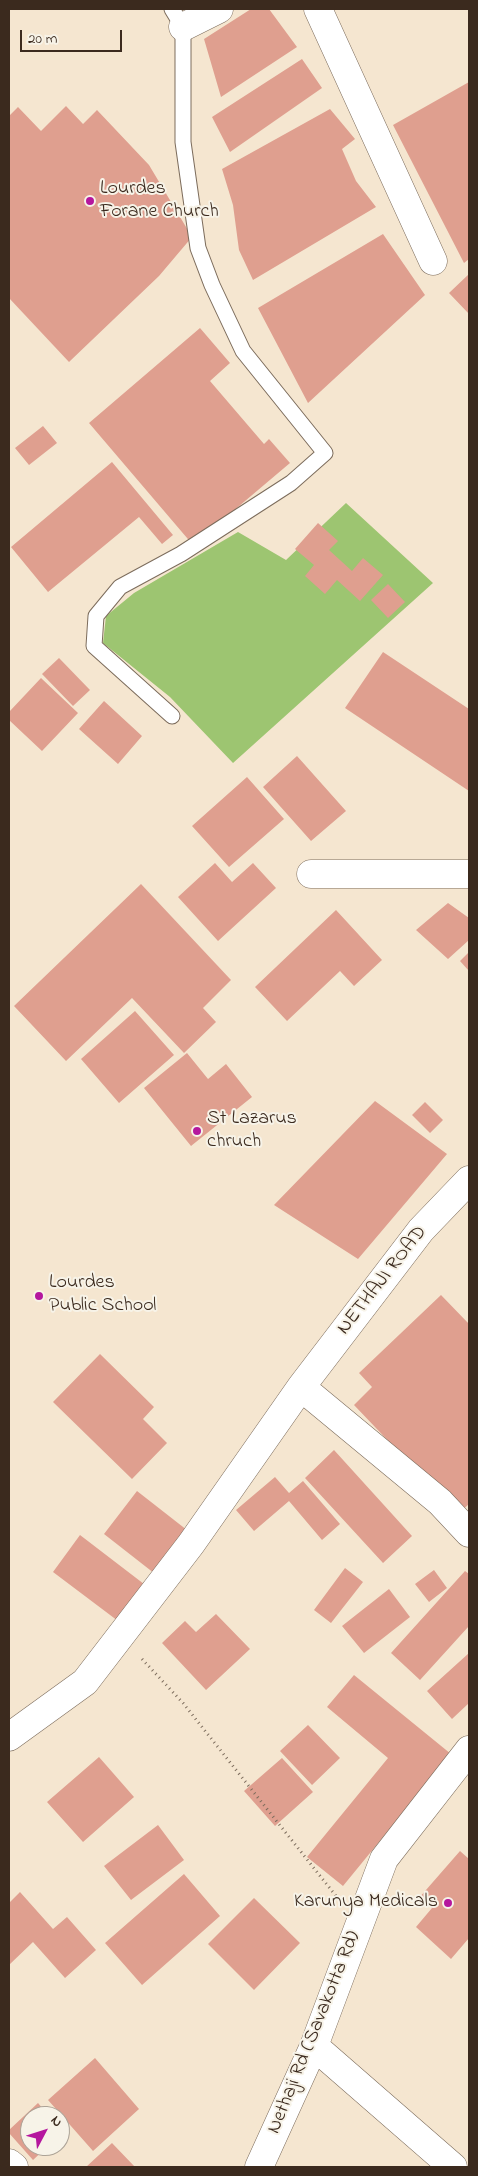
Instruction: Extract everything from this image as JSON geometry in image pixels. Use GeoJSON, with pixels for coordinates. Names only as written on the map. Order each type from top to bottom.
{"type":"FeatureCollection","features":[{"type":"Feature","properties":{"kind":"street"},"geometry":{"type":"LineString","coordinates":[[177,18],[219,9]]}},
{"type":"Feature","properties":{"kind":"street"},"geometry":{"type":"LineString","coordinates":[[318,9],[433,261]]}},
{"type":"Feature","properties":{"kind":"street"},"geometry":{"type":"LineString","coordinates":[[311,874],[469,874]]}},
{"type":"Feature","properties":{"kind":"street","name":"NETHAJI ROAD"},"geometry":{"type":"LineString","coordinates":[[9,1737],[85,1682],[191,1544],[301,1387],[421,1230],[469,1180]]}},
{"type":"Feature","properties":{"kind":"street"},"geometry":{"type":"LineString","coordinates":[[301,1387],[440,1502],[469,1533]]}},
{"type":"Feature","properties":{"kind":"street","name":"Nethaji Rd (Savakotta Rd)"},"geometry":{"type":"LineString","coordinates":[[259,2167],[314,2046],[384,1860],[469,1750]]}},
{"type":"Feature","properties":{"kind":"street"},"geometry":{"type":"LineString","coordinates":[[314,2046],[453,2167]]}},
{"type":"Feature","properties":{"kind":"street"},"geometry":{"type":"LineString","coordinates":[[9,2163],[14,2167]]}},
{"type":"Feature","properties":{"kind":"lane"},"geometry":{"type":"LineString","coordinates":[[172,716],[94,646],[96,616],[120,587],[181,554],[291,483],[324,453],[242,352],[198,248],[183,142],[177,18]]}},
{"type":"Feature","properties":{"kind":"path"},"geometry":{"type":"LineString","coordinates":[[120,1636],[182,1703],[359,1926]]}},
{"type":"Feature","properties":{"kind":"green space"},"geometry":{"type":"Polygon","coordinates":[[[346,503],[433,583],[233,763],[170,697],[103,643],[106,616],[134,593],[238,532],[286,560],[346,503]]]}},
{"type":"Feature","properties":{"kind":"building"},"geometry":{"type":"Polygon","coordinates":[[[251,9],[269,9],[297,47],[221,97],[204,39],[251,9]]]}},
{"type":"Feature","properties":{"kind":"building"},"geometry":{"type":"Polygon","coordinates":[[[302,59],[322,88],[230,152],[212,117],[302,59]]]}},
{"type":"Feature","properties":{"kind":"building"},"geometry":{"type":"Polygon","coordinates":[[[469,82],[469,259],[464,263],[393,125],[469,82]]]}},
{"type":"Feature","properties":{"kind":"building","name":"Lourdes Forane Church"},"geometry":{"type":"Polygon","coordinates":[[[66,106],[83,124],[97,110],[149,165],[192,237],[159,276],[69,362],[9,298],[9,116],[18,107],[41,131],[66,106]]]}},
{"type":"Feature","properties":{"kind":"building"},"geometry":{"type":"Polygon","coordinates":[[[330,109],[355,139],[342,149],[356,181],[376,207],[253,280],[239,250],[233,205],[222,169],[330,109]]]}},
{"type":"Feature","properties":{"kind":"building"},"geometry":{"type":"Polygon","coordinates":[[[383,234],[425,295],[308,403],[258,308],[383,234]]]}},
{"type":"Feature","properties":{"kind":"building"},"geometry":{"type":"Polygon","coordinates":[[[469,274],[469,314],[449,293],[469,274]]]}},
{"type":"Feature","properties":{"kind":"building"},"geometry":{"type":"Polygon","coordinates":[[[200,328],[230,363],[210,381],[264,444],[269,439],[290,463],[193,545],[89,423],[200,328]]]}},
{"type":"Feature","properties":{"kind":"building"},"geometry":{"type":"Polygon","coordinates":[[[43,426],[57,443],[29,465],[15,448],[43,426]]]}},
{"type":"Feature","properties":{"kind":"building"},"geometry":{"type":"Polygon","coordinates":[[[112,462],[173,535],[162,544],[139,517],[48,592],[11,547],[112,462]]]}},
{"type":"Feature","properties":{"kind":"building"},"geometry":{"type":"Polygon","coordinates":[[[318,523],[338,541],[329,550],[352,571],[363,558],[383,575],[360,601],[337,580],[325,594],[305,576],[314,565],[295,549],[318,523]]]}},
{"type":"Feature","properties":{"kind":"building"},"geometry":{"type":"Polygon","coordinates":[[[388,584],[405,602],[388,618],[371,600],[388,584]]]}},
{"type":"Feature","properties":{"kind":"building"},"geometry":{"type":"Polygon","coordinates":[[[383,652],[469,709],[469,791],[345,708],[383,652]]]}},
{"type":"Feature","properties":{"kind":"building"},"geometry":{"type":"Polygon","coordinates":[[[59,658],[90,690],[73,706],[42,674],[59,658]]]}},
{"type":"Feature","properties":{"kind":"building"},"geometry":{"type":"Polygon","coordinates":[[[41,678],[78,713],[42,751],[9,720],[9,712],[41,678]]]}},
{"type":"Feature","properties":{"kind":"building"},"geometry":{"type":"Polygon","coordinates":[[[104,701],[142,736],[118,764],[79,729],[104,701]]]}},
{"type":"Feature","properties":{"kind":"building"},"geometry":{"type":"Polygon","coordinates":[[[297,756],[346,811],[311,841],[263,787],[297,756]]]}},
{"type":"Feature","properties":{"kind":"building"},"geometry":{"type":"Polygon","coordinates":[[[247,777],[284,819],[229,867],[192,826],[247,777]]]}},
{"type":"Feature","properties":{"kind":"building"},"geometry":{"type":"Polygon","coordinates":[[[215,863],[232,882],[253,863],[276,888],[218,941],[178,897],[215,863]]]}},
{"type":"Feature","properties":{"kind":"building"},"geometry":{"type":"Polygon","coordinates":[[[141,884],[231,980],[203,1008],[216,1022],[184,1053],[132,998],[66,1061],[14,1006],[141,884]]]}},
{"type":"Feature","properties":{"kind":"building"},"geometry":{"type":"Polygon","coordinates":[[[448,903],[469,918],[469,940],[448,959],[416,930],[448,903]]]}},
{"type":"Feature","properties":{"kind":"building"},"geometry":{"type":"Polygon","coordinates":[[[336,910],[382,960],[354,986],[340,971],[287,1021],[255,987],[336,910]]]}},
{"type":"Feature","properties":{"kind":"building"},"geometry":{"type":"Polygon","coordinates":[[[469,952],[469,971],[460,961],[469,952]]]}},
{"type":"Feature","properties":{"kind":"building"},"geometry":{"type":"Polygon","coordinates":[[[135,1011],[174,1055],[119,1103],[81,1059],[135,1011]]]}},
{"type":"Feature","properties":{"kind":"building"},"geometry":{"type":"Polygon","coordinates":[[[187,1053],[208,1079],[226,1064],[252,1097],[191,1146],[144,1088],[187,1053]]]}},
{"type":"Feature","properties":{"kind":"building"},"geometry":{"type":"Polygon","coordinates":[[[375,1101],[447,1154],[358,1259],[274,1205],[375,1101]]]}},
{"type":"Feature","properties":{"kind":"building"},"geometry":{"type":"Polygon","coordinates":[[[425,1102],[443,1120],[430,1133],[412,1115],[425,1102]]]}},
{"type":"Feature","properties":{"kind":"building"},"geometry":{"type":"Polygon","coordinates":[[[441,1295],[469,1324],[469,1504],[458,1514],[354,1405],[372,1387],[359,1373],[441,1295]]]}},
{"type":"Feature","properties":{"kind":"building"},"geometry":{"type":"Polygon","coordinates":[[[100,1354],[154,1407],[143,1419],[167,1443],[132,1479],[53,1402],[100,1354]]]}},
{"type":"Feature","properties":{"kind":"building"},"geometry":{"type":"Polygon","coordinates":[[[334,1450],[412,1536],[383,1563],[305,1478],[334,1450]]]}},
{"type":"Feature","properties":{"kind":"building"},"geometry":{"type":"Polygon","coordinates":[[[275,1477],[289,1493],[303,1481],[340,1524],[322,1540],[289,1501],[254,1531],[236,1510],[275,1477]]]}},
{"type":"Feature","properties":{"kind":"building"},"geometry":{"type":"Polygon","coordinates":[[[137,1491],[192,1534],[159,1577],[104,1534],[137,1491]]]}},
{"type":"Feature","properties":{"kind":"building"},"geometry":{"type":"Polygon","coordinates":[[[80,1535],[157,1594],[130,1630],[53,1572],[80,1535]]]}},
{"type":"Feature","properties":{"kind":"building"},"geometry":{"type":"Polygon","coordinates":[[[345,1568],[363,1582],[331,1623],[314,1610],[345,1568]]]}},
{"type":"Feature","properties":{"kind":"building"},"geometry":{"type":"Polygon","coordinates":[[[434,1570],[447,1588],[429,1602],[415,1584],[434,1570]]]}},
{"type":"Feature","properties":{"kind":"building"},"geometry":{"type":"Polygon","coordinates":[[[465,1571],[469,1574],[469,1626],[420,1680],[391,1653],[465,1571]]]}},
{"type":"Feature","properties":{"kind":"building"},"geometry":{"type":"Polygon","coordinates":[[[389,1589],[410,1617],[364,1653],[342,1626],[389,1589]]]}},
{"type":"Feature","properties":{"kind":"building"},"geometry":{"type":"Polygon","coordinates":[[[216,1614],[250,1649],[206,1690],[162,1643],[185,1621],[196,1632],[216,1614]]]}},
{"type":"Feature","properties":{"kind":"building"},"geometry":{"type":"Polygon","coordinates":[[[469,1653],[469,1703],[452,1719],[427,1691],[469,1653]]]}},
{"type":"Feature","properties":{"kind":"building"},"geometry":{"type":"Polygon","coordinates":[[[354,1675],[451,1754],[343,1886],[307,1857],[388,1758],[327,1707],[354,1675]]]}},
{"type":"Feature","properties":{"kind":"building"},"geometry":{"type":"Polygon","coordinates":[[[308,1725],[340,1758],[312,1785],[280,1751],[308,1725]]]}},
{"type":"Feature","properties":{"kind":"building"},"geometry":{"type":"Polygon","coordinates":[[[99,1757],[134,1797],[83,1842],[47,1802],[99,1757]]]}},
{"type":"Feature","properties":{"kind":"building"},"geometry":{"type":"Polygon","coordinates":[[[282,1758],[313,1792],[275,1826],[244,1791],[282,1758]]]}},
{"type":"Feature","properties":{"kind":"building"},"geometry":{"type":"Polygon","coordinates":[[[158,1825],[184,1860],[131,1900],[104,1866],[158,1825]]]}},
{"type":"Feature","properties":{"kind":"building","name":"Karunya Medicals"},"geometry":{"type":"Polygon","coordinates":[[[460,1851],[469,1859],[469,1938],[451,1959],[416,1927],[432,1908],[419,1898],[460,1851]]]}},
{"type":"Feature","properties":{"kind":"building"},"geometry":{"type":"Polygon","coordinates":[[[184,1874],[220,1916],[142,1985],[105,1943],[184,1874]]]}},
{"type":"Feature","properties":{"kind":"building"},"geometry":{"type":"Polygon","coordinates":[[[20,1892],[53,1929],[67,1917],[96,1950],[65,1978],[33,1942],[9,1965],[9,1903],[20,1892]]]}},
{"type":"Feature","properties":{"kind":"building"},"geometry":{"type":"Polygon","coordinates":[[[254,1898],[300,1943],[254,1990],[208,1944],[254,1898]]]}},
{"type":"Feature","properties":{"kind":"building"},"geometry":{"type":"Polygon","coordinates":[[[95,2058],[139,2109],[93,2151],[70,2125],[70,2106],[53,2106],[48,2100],[95,2058]]]}},
{"type":"Feature","properties":{"kind":"building"},"geometry":{"type":"Polygon","coordinates":[[[20,2120],[20,2145],[9,2133],[9,2130],[20,2120]]]}},
{"type":"Feature","properties":{"kind":"building"},"geometry":{"type":"Polygon","coordinates":[[[112,2143],[135,2167],[86,2167],[112,2143]]]}},
{"type":"Feature","properties":{"kind":"building"},"geometry":{"type":"Polygon","coordinates":[[[29,2156],[37,2156],[33,2160],[29,2156]]]}},
{"type":"Feature","properties":{"kind":"place","name":"Lourdes Forane Church"},"geometry":{"type":"Point","coordinates":[90,201]}},
{"type":"Feature","properties":{"kind":"place","name":"St Lazarus chruch"},"geometry":{"type":"Point","coordinates":[197,1131]}},
{"type":"Feature","properties":{"kind":"place","name":"Lourdes Public School"},"geometry":{"type":"Point","coordinates":[39,1296]}},
{"type":"Feature","properties":{"kind":"place","name":"Karunya Medicals"},"geometry":{"type":"Point","coordinates":[448,1903]}}]}
